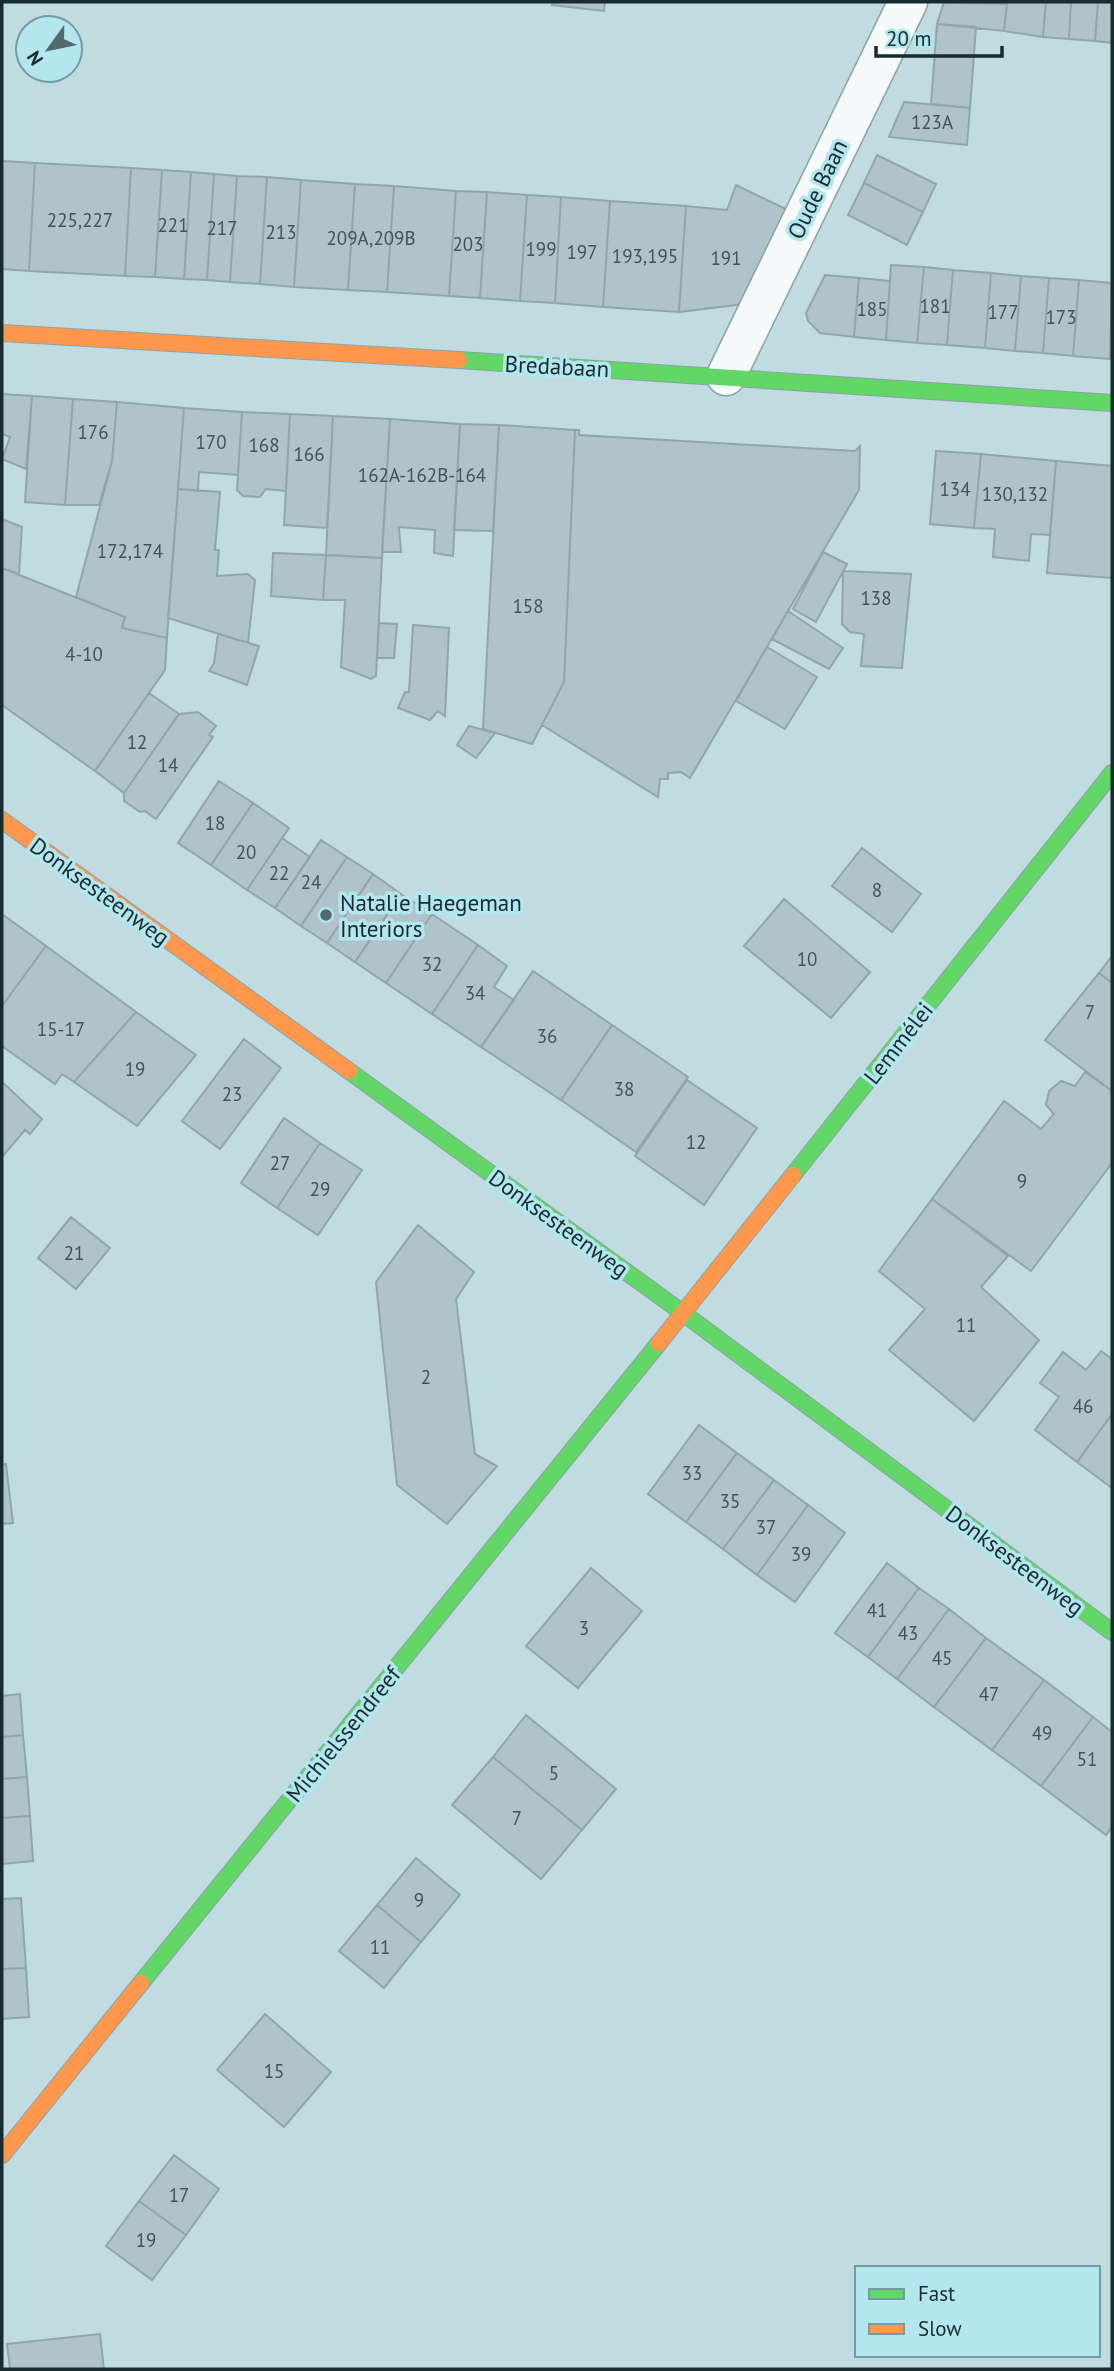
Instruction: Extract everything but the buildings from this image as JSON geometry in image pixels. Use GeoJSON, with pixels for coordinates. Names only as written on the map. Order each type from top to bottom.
{"type":"FeatureCollection","features":[{"type":"Feature","properties":{"kind":"street","name":"Oude Baan"},"geometry":{"type":"LineString","coordinates":[[726,376],[908,2]]}},
{"type":"Feature","properties":{"kind":"street","name":"Bredabaan"},"geometry":{"type":"LineString","coordinates":[[2,333],[726,376],[1112,403]]}},
{"type":"Feature","properties":{"kind":"street","name":"Lemmélei"},"geometry":{"type":"LineString","coordinates":[[683,1313],[1112,773]]}},
{"type":"Feature","properties":{"kind":"street","name":"Donksesteenweg"},"geometry":{"type":"LineString","coordinates":[[2,820],[683,1313],[1112,1632]]}},
{"type":"Feature","properties":{"kind":"street","name":"Michielssendreef"},"geometry":{"type":"LineString","coordinates":[[2,2155],[683,1313]]}},
{"type":"Feature","properties":{"kind":"traffic: fast"},"geometry":{"type":"LineString","coordinates":[[459,360],[1112,403]]}},
{"type":"Feature","properties":{"kind":"traffic: fast"},"geometry":{"type":"LineString","coordinates":[[793,1175],[1112,773]]}},
{"type":"Feature","properties":{"kind":"traffic: fast"},"geometry":{"type":"LineString","coordinates":[[349,1071],[683,1313],[1112,1632]]}},
{"type":"Feature","properties":{"kind":"traffic: fast"},"geometry":{"type":"LineString","coordinates":[[141,1983],[659,1343]]}},
{"type":"Feature","properties":{"kind":"traffic: slow"},"geometry":{"type":"LineString","coordinates":[[2,333],[459,360]]}},
{"type":"Feature","properties":{"kind":"traffic: slow"},"geometry":{"type":"LineString","coordinates":[[2,820],[349,1071]]}},
{"type":"Feature","properties":{"kind":"traffic: slow"},"geometry":{"type":"LineString","coordinates":[[659,1343],[793,1175]]}},
{"type":"Feature","properties":{"kind":"traffic: slow"},"geometry":{"type":"LineString","coordinates":[[2,2155],[141,1983]]}},
{"type":"Feature","properties":{"kind":"place","name":"Natalie Haegeman Interiors"},"geometry":{"type":"Point","coordinates":[326,915]}}]}
